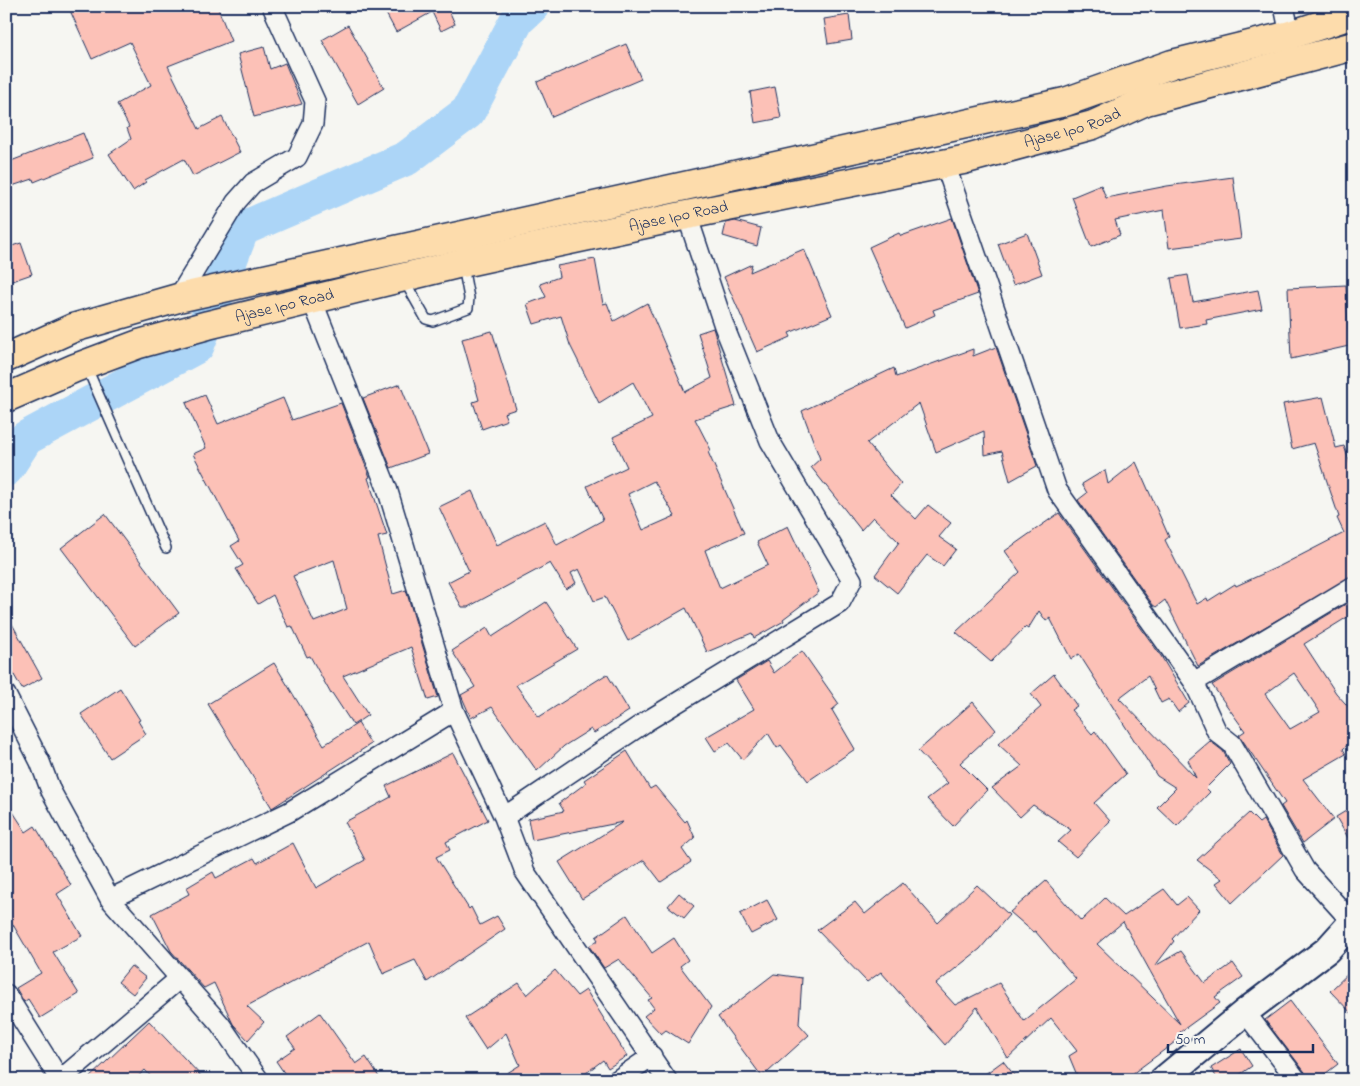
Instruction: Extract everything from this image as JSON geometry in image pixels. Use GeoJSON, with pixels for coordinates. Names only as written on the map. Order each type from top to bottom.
{"type":"FeatureCollection","features":[{"type":"Feature","properties":{"kind":"highway","name":"Ajase Ipo Road"},"geometry":{"type":"LineString","coordinates":[[6,358],[73,328],[178,298],[1065,102],[1172,64],[1290,35],[1354,14]]}},
{"type":"Feature","properties":{"kind":"highway","name":"Ajase Ipo Road"},"geometry":{"type":"LineString","coordinates":[[6,398],[87,369],[174,334],[208,325],[462,263],[687,215],[945,164],[1093,126],[1146,101],[1354,46]]}},
{"type":"Feature","properties":{"kind":"highway"},"geometry":{"type":"LineString","coordinates":[[774,165],[779,198]]}},
{"type":"Feature","properties":{"kind":"street"},"geometry":{"type":"LineString","coordinates":[[178,298],[236,202],[253,184],[297,157],[313,124],[315,101],[272,6]]}},
{"type":"Feature","properties":{"kind":"street"},"geometry":{"type":"LineString","coordinates":[[1284,6],[1290,35]]}},
{"type":"Feature","properties":{"kind":"street"},"geometry":{"type":"LineString","coordinates":[[945,164],[1057,490],[1194,682],[1217,732],[1232,744],[1305,870],[1353,922],[1327,950],[1245,1012],[1163,1080]]}},
{"type":"Feature","properties":{"kind":"street"},"geometry":{"type":"LineString","coordinates":[[504,817],[647,721],[840,603],[852,580],[770,441],[724,326],[687,215]]}},
{"type":"Feature","properties":{"kind":"street"},"geometry":{"type":"LineString","coordinates":[[312,300],[387,488],[454,711],[504,817],[525,872],[667,1080]]}},
{"type":"Feature","properties":{"kind":"street"},"geometry":{"type":"LineString","coordinates":[[1194,682],[1354,586]]}},
{"type":"Feature","properties":{"kind":"street"},"geometry":{"type":"LineString","coordinates":[[6,695],[40,762],[51,791],[110,900],[220,1024],[252,1077]]}},
{"type":"Feature","properties":{"kind":"street"},"geometry":{"type":"LineString","coordinates":[[110,900],[289,812],[454,711]]}},
{"type":"Feature","properties":{"kind":"street"},"geometry":{"type":"LineString","coordinates":[[6,994],[60,1080],[180,978]]}},
{"type":"Feature","properties":{"kind":"street"},"geometry":{"type":"LineString","coordinates":[[1245,1012],[1296,1080]]}},
{"type":"Feature","properties":{"kind":"street"},"geometry":{"type":"LineString","coordinates":[[616,1080],[652,1056]]}},
{"type":"Feature","properties":{"kind":"lane"},"geometry":{"type":"LineString","coordinates":[[402,277],[426,319],[433,321],[468,308],[470,298],[462,263]]}},
{"type":"Feature","properties":{"kind":"lane"},"geometry":{"type":"LineString","coordinates":[[87,369],[166,548]]}},
{"type":"Feature","properties":{"kind":"building"},"geometry":{"type":"Polygon","coordinates":[[[68,6],[217,6],[231,41],[168,66],[199,129],[222,117],[240,152],[193,176],[184,159],[145,180],[146,182],[133,191],[109,154],[131,139],[127,128],[129,127],[117,104],[151,85],[130,42],[92,59],[68,6]]]}},
{"type":"Feature","properties":{"kind":"building"},"geometry":{"type":"Polygon","coordinates":[[[382,6],[447,6],[455,24],[441,31],[432,12],[396,32],[382,6]]]}},
{"type":"Feature","properties":{"kind":"building"},"geometry":{"type":"Polygon","coordinates":[[[849,15],[852,40],[828,44],[824,19],[849,15]]]}},
{"type":"Feature","properties":{"kind":"building"},"geometry":{"type":"Polygon","coordinates":[[[348,25],[384,88],[358,104],[322,40],[348,25]]]}},
{"type":"Feature","properties":{"kind":"building"},"geometry":{"type":"Polygon","coordinates":[[[626,44],[641,79],[552,117],[537,82],[626,44]]]}},
{"type":"Feature","properties":{"kind":"building"},"geometry":{"type":"Polygon","coordinates":[[[264,47],[270,69],[285,63],[302,104],[254,117],[238,54],[264,47]]]}},
{"type":"Feature","properties":{"kind":"building"},"geometry":{"type":"Polygon","coordinates":[[[775,87],[781,118],[755,123],[750,92],[775,87]]]}},
{"type":"Feature","properties":{"kind":"building"},"geometry":{"type":"Polygon","coordinates":[[[83,133],[93,158],[34,182],[33,179],[6,188],[6,163],[83,133]]]}},
{"type":"Feature","properties":{"kind":"building"},"geometry":{"type":"Polygon","coordinates":[[[1233,177],[1241,239],[1169,248],[1164,210],[1115,220],[1120,235],[1091,247],[1072,197],[1101,185],[1106,198],[1167,186],[1233,177]]]}},
{"type":"Feature","properties":{"kind":"building"},"geometry":{"type":"Polygon","coordinates":[[[952,218],[978,294],[933,310],[935,315],[905,328],[869,247],[899,233],[901,236],[952,218]]]}},
{"type":"Feature","properties":{"kind":"building"},"geometry":{"type":"Polygon","coordinates":[[[735,221],[761,228],[757,246],[723,236],[726,223],[735,221]]]}},
{"type":"Feature","properties":{"kind":"building"},"geometry":{"type":"Polygon","coordinates":[[[1027,233],[1042,274],[1013,285],[998,244],[1027,233]]]}},
{"type":"Feature","properties":{"kind":"building"},"geometry":{"type":"Polygon","coordinates":[[[21,243],[32,274],[6,283],[6,248],[21,243]]]}},
{"type":"Feature","properties":{"kind":"building"},"geometry":{"type":"Polygon","coordinates":[[[804,249],[832,315],[789,333],[791,337],[757,352],[724,277],[752,264],[750,272],[804,249]]]}},
{"type":"Feature","properties":{"kind":"building"},"geometry":{"type":"Polygon","coordinates":[[[595,259],[603,304],[607,303],[614,321],[647,303],[685,392],[712,378],[698,333],[713,328],[736,406],[695,419],[711,450],[708,452],[744,533],[705,550],[720,588],[768,565],[757,542],[788,526],[819,592],[783,619],[784,621],[754,638],[752,633],[707,652],[686,608],[628,641],[605,597],[594,601],[579,569],[571,573],[576,583],[566,589],[550,563],[468,607],[462,607],[448,582],[469,571],[439,507],[472,491],[497,545],[545,521],[557,545],[603,520],[587,486],[627,467],[613,437],[652,418],[633,382],[599,403],[570,345],[561,316],[534,324],[527,304],[546,297],[540,284],[559,277],[557,266],[595,259]],[[654,481],[628,494],[643,530],[675,516],[654,481]]]}},
{"type":"Feature","properties":{"kind":"building"},"geometry":{"type":"Polygon","coordinates":[[[1188,275],[1193,302],[1258,290],[1262,309],[1206,320],[1207,324],[1180,328],[1171,278],[1188,275]]]}},
{"type":"Feature","properties":{"kind":"building"},"geometry":{"type":"Polygon","coordinates":[[[1346,285],[1349,346],[1291,359],[1288,288],[1346,285]]]}},
{"type":"Feature","properties":{"kind":"building"},"geometry":{"type":"Polygon","coordinates":[[[492,331],[516,409],[504,413],[507,420],[482,429],[473,402],[479,400],[462,339],[492,331]]]}},
{"type":"Feature","properties":{"kind":"building"},"geometry":{"type":"Polygon","coordinates":[[[996,347],[1037,466],[1010,481],[1002,451],[985,455],[984,431],[936,452],[919,403],[867,443],[901,484],[891,495],[916,519],[928,505],[951,523],[939,537],[956,549],[943,566],[927,555],[897,593],[875,575],[899,542],[873,517],[861,530],[811,467],[820,459],[802,411],[894,368],[896,377],[973,349],[973,356],[996,347]]]}},
{"type":"Feature","properties":{"kind":"building"},"geometry":{"type":"Polygon","coordinates":[[[400,384],[428,454],[391,468],[363,398],[400,384]]]}},
{"type":"Feature","properties":{"kind":"building"},"geometry":{"type":"Polygon","coordinates":[[[205,395],[218,424],[283,398],[292,420],[341,403],[370,477],[368,478],[387,535],[378,537],[393,594],[406,590],[438,697],[428,700],[411,647],[343,676],[368,715],[353,725],[331,694],[310,656],[307,657],[292,626],[288,627],[273,595],[258,604],[236,569],[243,565],[231,546],[239,541],[193,454],[206,448],[186,403],[205,395]],[[334,560],[293,576],[314,622],[347,609],[334,560]]]}},
{"type":"Feature","properties":{"kind":"building"},"geometry":{"type":"Polygon","coordinates":[[[1323,397],[1336,448],[1344,446],[1354,475],[1354,575],[1198,666],[1165,600],[1156,607],[1153,605],[1078,500],[1087,493],[1082,484],[1105,470],[1108,484],[1136,462],[1169,537],[1165,540],[1197,604],[1207,598],[1208,601],[1235,584],[1236,586],[1280,566],[1344,533],[1337,518],[1339,517],[1314,443],[1292,449],[1283,404],[1323,397]]]}},
{"type":"Feature","properties":{"kind":"building"},"geometry":{"type":"Polygon","coordinates":[[[1059,513],[1161,656],[1189,703],[1178,712],[1169,699],[1161,703],[1148,676],[1119,698],[1196,778],[1188,760],[1210,741],[1223,751],[1230,764],[1206,788],[1210,792],[1177,826],[1157,807],[1176,788],[1157,776],[1079,654],[1071,659],[1050,618],[1046,621],[1039,611],[1028,629],[1025,627],[991,662],[956,632],[1020,572],[1005,551],[1059,513]]]}},
{"type":"Feature","properties":{"kind":"building"},"geometry":{"type":"Polygon","coordinates":[[[105,514],[179,613],[135,646],[61,548],[105,514]]]}},
{"type":"Feature","properties":{"kind":"building"},"geometry":{"type":"Polygon","coordinates":[[[1354,599],[1354,613],[1304,644],[1336,693],[1354,713],[1354,739],[1343,749],[1346,754],[1303,779],[1334,819],[1303,843],[1281,806],[1285,803],[1239,735],[1245,731],[1212,685],[1354,599]],[[1294,673],[1265,694],[1290,729],[1320,712],[1294,673]]]}},
{"type":"Feature","properties":{"kind":"building"},"geometry":{"type":"Polygon","coordinates":[[[546,602],[577,649],[516,685],[539,717],[607,674],[629,711],[594,733],[591,729],[564,746],[537,771],[492,707],[471,718],[461,695],[475,687],[452,651],[487,628],[492,637],[546,602]]]}},
{"type":"Feature","properties":{"kind":"building"},"geometry":{"type":"Polygon","coordinates":[[[6,613],[42,678],[22,689],[6,661],[6,613]]]}},
{"type":"Feature","properties":{"kind":"building"},"geometry":{"type":"Polygon","coordinates":[[[802,651],[839,704],[832,710],[855,749],[808,781],[781,745],[777,748],[768,733],[743,760],[729,743],[715,751],[706,737],[754,709],[736,680],[767,661],[774,673],[802,651]]]}},
{"type":"Feature","properties":{"kind":"building"},"geometry":{"type":"Polygon","coordinates":[[[274,663],[324,745],[358,723],[371,744],[272,808],[208,704],[274,663]]]}},
{"type":"Feature","properties":{"kind":"building"},"geometry":{"type":"Polygon","coordinates":[[[1054,674],[1077,706],[1071,710],[1092,734],[1095,731],[1126,774],[1094,803],[1110,821],[1076,857],[1058,842],[1071,830],[1033,805],[1020,817],[992,788],[1022,766],[998,744],[1041,707],[1031,694],[1054,674]]]}},
{"type":"Feature","properties":{"kind":"building"},"geometry":{"type":"Polygon","coordinates":[[[120,688],[140,720],[138,721],[146,734],[110,758],[81,714],[120,688]]]}},
{"type":"Feature","properties":{"kind":"building"},"geometry":{"type":"Polygon","coordinates":[[[973,702],[996,730],[960,763],[987,790],[953,826],[927,799],[948,783],[918,751],[973,702]]]}},
{"type":"Feature","properties":{"kind":"building"},"geometry":{"type":"Polygon","coordinates":[[[627,751],[650,789],[655,786],[685,822],[687,820],[695,838],[682,849],[691,862],[661,882],[644,860],[582,899],[559,862],[623,822],[532,840],[528,819],[564,811],[559,803],[586,783],[584,780],[627,751]]]}},
{"type":"Feature","properties":{"kind":"building"},"geometry":{"type":"Polygon","coordinates":[[[453,753],[488,820],[446,842],[450,850],[436,857],[469,909],[471,907],[480,925],[497,916],[505,929],[427,982],[415,960],[383,974],[369,941],[247,1006],[264,1022],[248,1040],[233,1024],[214,983],[204,988],[171,951],[152,914],[189,894],[186,888],[213,872],[216,878],[254,858],[257,863],[293,843],[316,888],[365,860],[345,822],[391,797],[386,786],[453,753]]]}},
{"type":"Feature","properties":{"kind":"building"},"geometry":{"type":"Polygon","coordinates":[[[6,801],[26,832],[35,826],[71,885],[57,894],[82,936],[53,952],[79,994],[40,1018],[28,999],[24,1002],[16,988],[41,973],[12,923],[6,927],[6,801]]]}},
{"type":"Feature","properties":{"kind":"building"},"geometry":{"type":"Polygon","coordinates":[[[1354,806],[1354,848],[1336,817],[1354,806]]]}},
{"type":"Feature","properties":{"kind":"building"},"geometry":{"type":"Polygon","coordinates":[[[1249,813],[1259,823],[1263,820],[1283,855],[1232,903],[1216,883],[1222,879],[1197,860],[1249,813]]]}},
{"type":"Feature","properties":{"kind":"building"},"geometry":{"type":"Polygon","coordinates":[[[1046,881],[1081,921],[1105,898],[1124,916],[1164,889],[1177,905],[1187,897],[1199,910],[1172,939],[1174,941],[1155,966],[1181,951],[1205,983],[1233,963],[1243,977],[1215,997],[1220,1003],[1180,1032],[1183,1036],[1124,1080],[1079,1080],[1069,1056],[1077,1051],[1051,1018],[1008,1058],[977,1007],[945,1045],[881,972],[867,982],[817,930],[855,902],[865,914],[903,883],[938,923],[977,885],[1009,915],[980,949],[936,984],[955,1005],[999,983],[1024,1021],[1076,979],[1035,931],[1033,932],[1010,912],[1046,881]],[[1123,922],[1097,944],[1180,1024],[1123,922]]]}},
{"type":"Feature","properties":{"kind":"building"},"geometry":{"type":"Polygon","coordinates":[[[679,893],[694,906],[684,918],[668,906],[679,893]]]}},
{"type":"Feature","properties":{"kind":"building"},"geometry":{"type":"Polygon","coordinates":[[[767,900],[778,920],[751,934],[740,914],[767,900]]]}},
{"type":"Feature","properties":{"kind":"building"},"geometry":{"type":"Polygon","coordinates":[[[627,915],[652,953],[674,938],[688,960],[680,966],[711,1007],[688,1044],[666,1030],[661,1034],[644,1016],[654,1008],[648,1000],[652,998],[619,959],[604,968],[589,946],[598,940],[596,937],[627,915]]]}},
{"type":"Feature","properties":{"kind":"building"},"geometry":{"type":"Polygon","coordinates":[[[131,966],[146,978],[133,994],[118,982],[131,966]]]}},
{"type":"Feature","properties":{"kind":"building"},"geometry":{"type":"Polygon","coordinates":[[[1354,968],[1354,1016],[1330,991],[1354,968]]]}},
{"type":"Feature","properties":{"kind":"building"},"geometry":{"type":"Polygon","coordinates":[[[555,970],[577,996],[586,990],[627,1056],[608,1068],[603,1060],[577,1080],[496,1080],[520,1065],[506,1033],[486,1050],[465,1018],[519,983],[527,995],[555,970]]]}},
{"type":"Feature","properties":{"kind":"building"},"geometry":{"type":"Polygon","coordinates":[[[774,974],[802,978],[799,1024],[809,1035],[768,1072],[760,1074],[718,1017],[774,974]]]}},
{"type":"Feature","properties":{"kind":"building"},"geometry":{"type":"Polygon","coordinates":[[[1290,1001],[1338,1064],[1317,1080],[1311,1080],[1265,1020],[1290,1001]]]}},
{"type":"Feature","properties":{"kind":"building"},"geometry":{"type":"Polygon","coordinates":[[[320,1013],[356,1064],[366,1057],[381,1080],[289,1080],[276,1061],[295,1048],[287,1037],[320,1013]]]}},
{"type":"Feature","properties":{"kind":"building"},"geometry":{"type":"Polygon","coordinates":[[[149,1021],[205,1080],[154,1080],[145,1070],[134,1080],[87,1080],[149,1021]]]}},
{"type":"Feature","properties":{"kind":"building"},"geometry":{"type":"Polygon","coordinates":[[[1241,1049],[1252,1066],[1232,1080],[1218,1080],[1211,1068],[1241,1049]]]}},
{"type":"Feature","properties":{"kind":"building"},"geometry":{"type":"Polygon","coordinates":[[[1003,1061],[1018,1080],[977,1080],[1003,1061]]]}},
{"type":"Feature","properties":{"kind":"waterway"},"geometry":{"type":"LineString","coordinates":[[6,469],[26,438],[197,346],[242,229],[407,158],[468,112],[517,20],[532,6]]}}]}
